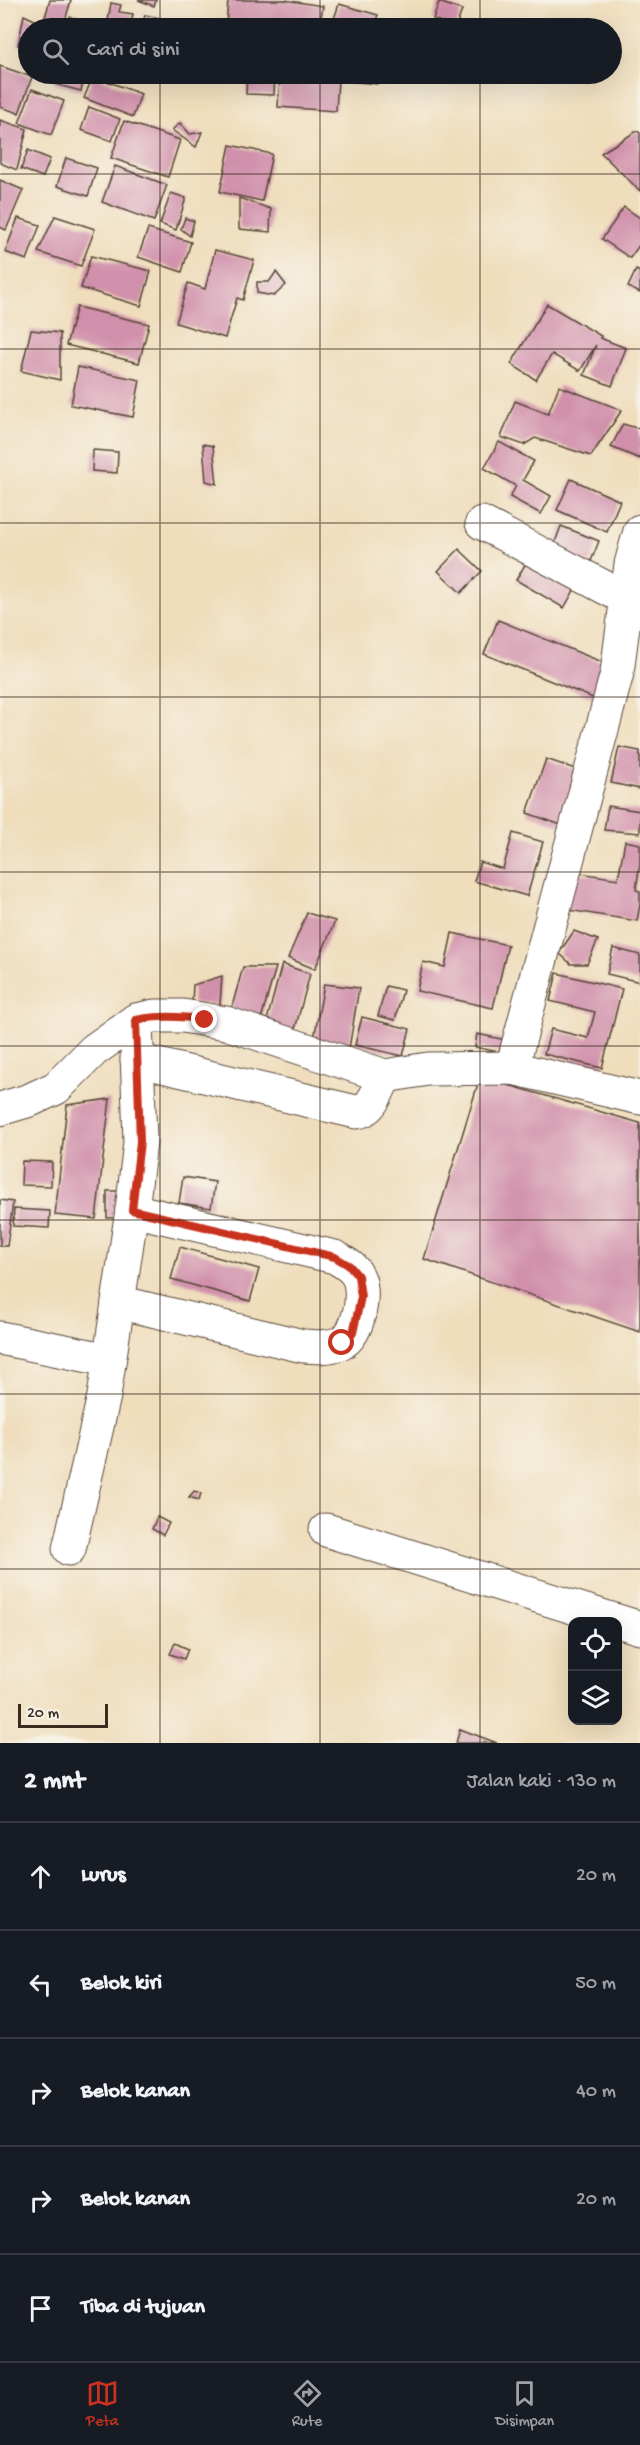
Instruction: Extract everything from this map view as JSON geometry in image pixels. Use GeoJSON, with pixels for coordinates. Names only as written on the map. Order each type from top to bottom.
{"type":"FeatureCollection","features":[{"type":"Feature","properties":{"kind":"street"},"geometry":{"type":"LineString","coordinates":[[482,523],[627,599]]}},
{"type":"Feature","properties":{"kind":"street"},"geometry":{"type":"LineString","coordinates":[[512,1068],[617,673],[632,564],[640,531]]}},
{"type":"Feature","properties":{"kind":"street"},"geometry":{"type":"LineString","coordinates":[[0,1109],[30,1100],[56,1088],[94,1050],[136,1020],[154,1016],[183,1016],[226,1023],[385,1076],[428,1069],[512,1068],[640,1098]]}},
{"type":"Feature","properties":{"kind":"street"},"geometry":{"type":"LineString","coordinates":[[69,1549],[104,1396],[132,1210],[140,1142],[136,1020]]}},
{"type":"Feature","properties":{"kind":"street"},"geometry":{"type":"LineString","coordinates":[[137,1060],[356,1112],[364,1111],[369,1106],[385,1076]]}},
{"type":"Feature","properties":{"kind":"street"},"geometry":{"type":"LineString","coordinates":[[118,1302],[303,1346],[323,1348],[342,1343],[353,1333],[358,1319],[361,1297],[358,1276],[350,1266],[335,1257],[132,1210]]}},
{"type":"Feature","properties":{"kind":"street"},"geometry":{"type":"LineString","coordinates":[[0,1338],[109,1360]]}},
{"type":"Feature","properties":{"kind":"street"},"geometry":{"type":"LineString","coordinates":[[326,1530],[640,1628]]}},
{"type":"Feature","properties":{"kind":"building"},"geometry":{"type":"Polygon","coordinates":[[[50,0],[71,0],[66,18],[45,18],[50,0]]]}},
{"type":"Feature","properties":{"kind":"building"},"geometry":{"type":"Polygon","coordinates":[[[138,0],[156,0],[154,6],[138,0]]]}},
{"type":"Feature","properties":{"kind":"building"},"geometry":{"type":"Polygon","coordinates":[[[228,0],[285,0],[323,6],[321,18],[227,18],[228,0]]]}},
{"type":"Feature","properties":{"kind":"building"},"geometry":{"type":"Polygon","coordinates":[[[439,2],[462,10],[459,18],[433,18],[439,2]]]}},
{"type":"Feature","properties":{"kind":"building"},"geometry":{"type":"Polygon","coordinates":[[[111,3],[121,5],[119,12],[133,14],[132,18],[108,18],[111,3]]]}},
{"type":"Feature","properties":{"kind":"building"},"geometry":{"type":"Polygon","coordinates":[[[339,4],[378,15],[377,18],[334,18],[339,4]]]}},
{"type":"Feature","properties":{"kind":"building"},"geometry":{"type":"Polygon","coordinates":[[[145,15],[160,18],[144,18],[145,15]]]}},
{"type":"Feature","properties":{"kind":"building"},"geometry":{"type":"Polygon","coordinates":[[[0,66],[18,72],[18,84],[29,84],[19,113],[0,107],[0,66]]]}},
{"type":"Feature","properties":{"kind":"building"},"geometry":{"type":"Polygon","coordinates":[[[54,84],[83,84],[81,91],[54,84]]]}},
{"type":"Feature","properties":{"kind":"building"},"geometry":{"type":"Polygon","coordinates":[[[90,84],[114,84],[141,94],[133,117],[84,98],[90,84]]]}},
{"type":"Feature","properties":{"kind":"building"},"geometry":{"type":"Polygon","coordinates":[[[246,84],[275,84],[274,95],[246,94],[246,84]]]}},
{"type":"Feature","properties":{"kind":"building"},"geometry":{"type":"Polygon","coordinates":[[[279,84],[338,84],[336,111],[278,107],[279,84]]]}},
{"type":"Feature","properties":{"kind":"building"},"geometry":{"type":"Polygon","coordinates":[[[32,89],[64,101],[51,135],[19,123],[32,89]]]}},
{"type":"Feature","properties":{"kind":"building"},"geometry":{"type":"Polygon","coordinates":[[[89,107],[120,119],[112,141],[81,130],[89,107]]]}},
{"type":"Feature","properties":{"kind":"building"},"geometry":{"type":"Polygon","coordinates":[[[0,120],[27,129],[17,170],[0,163],[0,120]]]}},
{"type":"Feature","properties":{"kind":"building"},"geometry":{"type":"Polygon","coordinates":[[[124,121],[180,140],[168,177],[111,158],[124,121]]]}},
{"type":"Feature","properties":{"kind":"building"},"geometry":{"type":"Polygon","coordinates":[[[180,123],[190,134],[202,132],[196,147],[172,130],[180,123]]]}},
{"type":"Feature","properties":{"kind":"building"},"geometry":{"type":"Polygon","coordinates":[[[637,131],[640,133],[640,191],[601,153],[637,131]]]}},
{"type":"Feature","properties":{"kind":"building"},"geometry":{"type":"Polygon","coordinates":[[[230,145],[272,154],[262,201],[220,192],[230,145]]]}},
{"type":"Feature","properties":{"kind":"building"},"geometry":{"type":"Polygon","coordinates":[[[28,150],[50,159],[43,177],[21,169],[28,150]]]}},
{"type":"Feature","properties":{"kind":"building"},"geometry":{"type":"Polygon","coordinates":[[[66,158],[97,168],[88,196],[57,186],[66,158]]]}},
{"type":"Feature","properties":{"kind":"building"},"geometry":{"type":"Polygon","coordinates":[[[115,166],[167,185],[154,221],[102,202],[115,166]]]}},
{"type":"Feature","properties":{"kind":"building"},"geometry":{"type":"Polygon","coordinates":[[[0,180],[23,190],[6,230],[0,227],[0,180]]]}},
{"type":"Feature","properties":{"kind":"building"},"geometry":{"type":"Polygon","coordinates":[[[171,193],[186,198],[176,230],[160,224],[171,193]]]}},
{"type":"Feature","properties":{"kind":"building"},"geometry":{"type":"Polygon","coordinates":[[[239,198],[271,209],[270,232],[239,229],[239,198]]]}},
{"type":"Feature","properties":{"kind":"building"},"geometry":{"type":"Polygon","coordinates":[[[624,207],[640,218],[640,244],[630,258],[602,239],[624,207]]]}},
{"type":"Feature","properties":{"kind":"building"},"geometry":{"type":"Polygon","coordinates":[[[55,216],[95,229],[81,266],[38,252],[55,216]]]}},
{"type":"Feature","properties":{"kind":"building"},"geometry":{"type":"Polygon","coordinates":[[[18,218],[40,225],[27,260],[5,252],[18,218]]]}},
{"type":"Feature","properties":{"kind":"building"},"geometry":{"type":"Polygon","coordinates":[[[185,218],[194,221],[190,236],[181,229],[185,218]]]}},
{"type":"Feature","properties":{"kind":"building"},"geometry":{"type":"Polygon","coordinates":[[[148,229],[191,242],[182,272],[138,257],[148,229]]]}},
{"type":"Feature","properties":{"kind":"building"},"geometry":{"type":"Polygon","coordinates":[[[215,250],[254,260],[243,300],[237,298],[225,338],[176,323],[188,283],[205,289],[215,250]]]}},
{"type":"Feature","properties":{"kind":"building"},"geometry":{"type":"Polygon","coordinates":[[[91,256],[151,271],[141,306],[81,288],[91,256]]]}},
{"type":"Feature","properties":{"kind":"building"},"geometry":{"type":"Polygon","coordinates":[[[636,270],[640,272],[640,293],[628,287],[636,270]]]}},
{"type":"Feature","properties":{"kind":"building"},"geometry":{"type":"Polygon","coordinates":[[[276,272],[286,285],[274,296],[257,293],[257,282],[269,282],[276,272]]]}},
{"type":"Feature","properties":{"kind":"building"},"geometry":{"type":"Polygon","coordinates":[[[547,304],[601,336],[600,338],[626,348],[612,386],[584,375],[596,345],[580,371],[552,354],[536,380],[511,364],[547,304]]]}},
{"type":"Feature","properties":{"kind":"building"},"geometry":{"type":"Polygon","coordinates":[[[77,307],[149,324],[139,363],[66,345],[77,307]]]}},
{"type":"Feature","properties":{"kind":"building"},"geometry":{"type":"Polygon","coordinates":[[[31,330],[60,333],[60,380],[21,371],[31,330]]]}},
{"type":"Feature","properties":{"kind":"building"},"geometry":{"type":"Polygon","coordinates":[[[78,367],[140,380],[133,417],[71,405],[78,367]]]}},
{"type":"Feature","properties":{"kind":"building"},"geometry":{"type":"Polygon","coordinates":[[[559,386],[622,410],[591,456],[535,438],[524,445],[501,437],[515,401],[548,414],[559,386]]]}},
{"type":"Feature","properties":{"kind":"building"},"geometry":{"type":"Polygon","coordinates":[[[623,424],[640,429],[640,459],[611,447],[623,424]]]}},
{"type":"Feature","properties":{"kind":"building"},"geometry":{"type":"Polygon","coordinates":[[[499,442],[534,461],[523,480],[551,496],[541,514],[510,497],[516,486],[484,468],[499,442]]]}},
{"type":"Feature","properties":{"kind":"building"},"geometry":{"type":"Polygon","coordinates":[[[203,444],[213,446],[217,484],[206,481],[203,444]]]}},
{"type":"Feature","properties":{"kind":"building"},"geometry":{"type":"Polygon","coordinates":[[[93,450],[118,452],[117,473],[92,471],[93,450]]]}},
{"type":"Feature","properties":{"kind":"building"},"geometry":{"type":"Polygon","coordinates":[[[571,479],[620,501],[607,532],[557,510],[571,479]]]}},
{"type":"Feature","properties":{"kind":"building"},"geometry":{"type":"Polygon","coordinates":[[[561,526],[599,541],[587,571],[550,556],[561,526]]]}},
{"type":"Feature","properties":{"kind":"building"},"geometry":{"type":"Polygon","coordinates":[[[459,549],[482,571],[461,593],[438,571],[459,549]]]}},
{"type":"Feature","properties":{"kind":"building"},"geometry":{"type":"Polygon","coordinates":[[[533,551],[581,578],[564,608],[516,580],[533,551]]]}},
{"type":"Feature","properties":{"kind":"building"},"geometry":{"type":"Polygon","coordinates":[[[498,620],[607,664],[593,698],[484,654],[498,620]]]}},
{"type":"Feature","properties":{"kind":"building"},"geometry":{"type":"Polygon","coordinates":[[[619,747],[640,751],[640,789],[611,783],[619,747]]]}},
{"type":"Feature","properties":{"kind":"building"},"geometry":{"type":"Polygon","coordinates":[[[546,759],[584,772],[564,826],[527,813],[546,759]]]}},
{"type":"Feature","properties":{"kind":"building"},"geometry":{"type":"Polygon","coordinates":[[[608,806],[640,811],[640,833],[604,830],[608,806]]]}},
{"type":"Feature","properties":{"kind":"building"},"geometry":{"type":"Polygon","coordinates":[[[513,833],[543,842],[527,896],[474,881],[480,862],[503,869],[513,833]]]}},
{"type":"Feature","properties":{"kind":"building"},"geometry":{"type":"Polygon","coordinates":[[[625,841],[640,844],[636,890],[640,891],[640,905],[637,921],[568,910],[574,872],[618,879],[625,841]]]}},
{"type":"Feature","properties":{"kind":"building"},"geometry":{"type":"Polygon","coordinates":[[[307,913],[335,921],[315,969],[288,958],[307,913]]]}},
{"type":"Feature","properties":{"kind":"building"},"geometry":{"type":"Polygon","coordinates":[[[574,931],[598,940],[587,964],[571,964],[559,953],[574,931]]]}},
{"type":"Feature","properties":{"kind":"building"},"geometry":{"type":"Polygon","coordinates":[[[452,933],[508,945],[493,1008],[417,991],[423,962],[445,967],[452,933]]]}},
{"type":"Feature","properties":{"kind":"building"},"geometry":{"type":"Polygon","coordinates":[[[613,948],[640,955],[640,982],[607,974],[613,948]]]}},
{"type":"Feature","properties":{"kind":"building"},"geometry":{"type":"Polygon","coordinates":[[[282,964],[310,974],[294,1033],[266,1024],[282,964]]]}},
{"type":"Feature","properties":{"kind":"building"},"geometry":{"type":"Polygon","coordinates":[[[243,967],[276,967],[261,1019],[231,1010],[243,967]]]}},
{"type":"Feature","properties":{"kind":"building"},"geometry":{"type":"Polygon","coordinates":[[[557,973],[622,989],[602,1068],[544,1054],[551,1029],[588,1038],[595,1012],[550,1001],[557,973]]]}},
{"type":"Feature","properties":{"kind":"building"},"geometry":{"type":"Polygon","coordinates":[[[222,976],[220,1005],[192,1003],[193,985],[222,976]]]}},
{"type":"Feature","properties":{"kind":"building"},"geometry":{"type":"Polygon","coordinates":[[[324,984],[359,988],[349,1049],[313,1044],[324,984]]]}},
{"type":"Feature","properties":{"kind":"building"},"geometry":{"type":"Polygon","coordinates":[[[386,986],[403,990],[395,1020],[378,1016],[386,986]]]}},
{"type":"Feature","properties":{"kind":"building"},"geometry":{"type":"Polygon","coordinates":[[[362,1017],[410,1029],[403,1056],[355,1045],[362,1017]]]}},
{"type":"Feature","properties":{"kind":"building"},"geometry":{"type":"Polygon","coordinates":[[[477,1034],[511,1041],[503,1053],[475,1047],[477,1034]]]}},
{"type":"Feature","properties":{"kind":"building"},"geometry":{"type":"Polygon","coordinates":[[[480,1077],[640,1123],[640,1332],[424,1259],[480,1077]]]}},
{"type":"Feature","properties":{"kind":"building"},"geometry":{"type":"Polygon","coordinates":[[[110,1099],[96,1219],[55,1215],[67,1105],[110,1099]]]}},
{"type":"Feature","properties":{"kind":"building"},"geometry":{"type":"Polygon","coordinates":[[[22,1161],[52,1162],[51,1186],[21,1185],[22,1161]]]}},
{"type":"Feature","properties":{"kind":"building"},"geometry":{"type":"Polygon","coordinates":[[[183,1177],[215,1182],[211,1208],[179,1203],[183,1177]]]}},
{"type":"Feature","properties":{"kind":"building"},"geometry":{"type":"Polygon","coordinates":[[[107,1191],[120,1191],[120,1218],[107,1218],[107,1191]]]}},
{"type":"Feature","properties":{"kind":"building"},"geometry":{"type":"Polygon","coordinates":[[[0,1200],[13,1202],[7,1246],[0,1246],[0,1200]]]}},
{"type":"Feature","properties":{"kind":"building"},"geometry":{"type":"Polygon","coordinates":[[[14,1209],[50,1211],[49,1228],[13,1226],[14,1209]]]}},
{"type":"Feature","properties":{"kind":"building"},"geometry":{"type":"Polygon","coordinates":[[[180,1247],[259,1269],[250,1301],[171,1279],[180,1247]]]}},
{"type":"Feature","properties":{"kind":"building"},"geometry":{"type":"Polygon","coordinates":[[[194,1491],[201,1493],[199,1500],[189,1497],[194,1491]]]}},
{"type":"Feature","properties":{"kind":"building"},"geometry":{"type":"Polygon","coordinates":[[[157,1517],[169,1523],[163,1535],[152,1529],[157,1517]]]}},
{"type":"Feature","properties":{"kind":"building"},"geometry":{"type":"Polygon","coordinates":[[[175,1643],[188,1649],[184,1659],[170,1654],[175,1643]]]}},
{"type":"Feature","properties":{"kind":"building"},"geometry":{"type":"Polygon","coordinates":[[[460,1729],[497,1743],[456,1743],[460,1729]]]}},
{"type":"Feature","properties":{"kind":"route"},"geometry":{"type":"LineString","coordinates":[[205,1020],[183,1016],[154,1016],[136,1020],[140,1142],[132,1210],[335,1257],[350,1266],[358,1276],[361,1297],[358,1319],[353,1333],[342,1343]]}}]}
